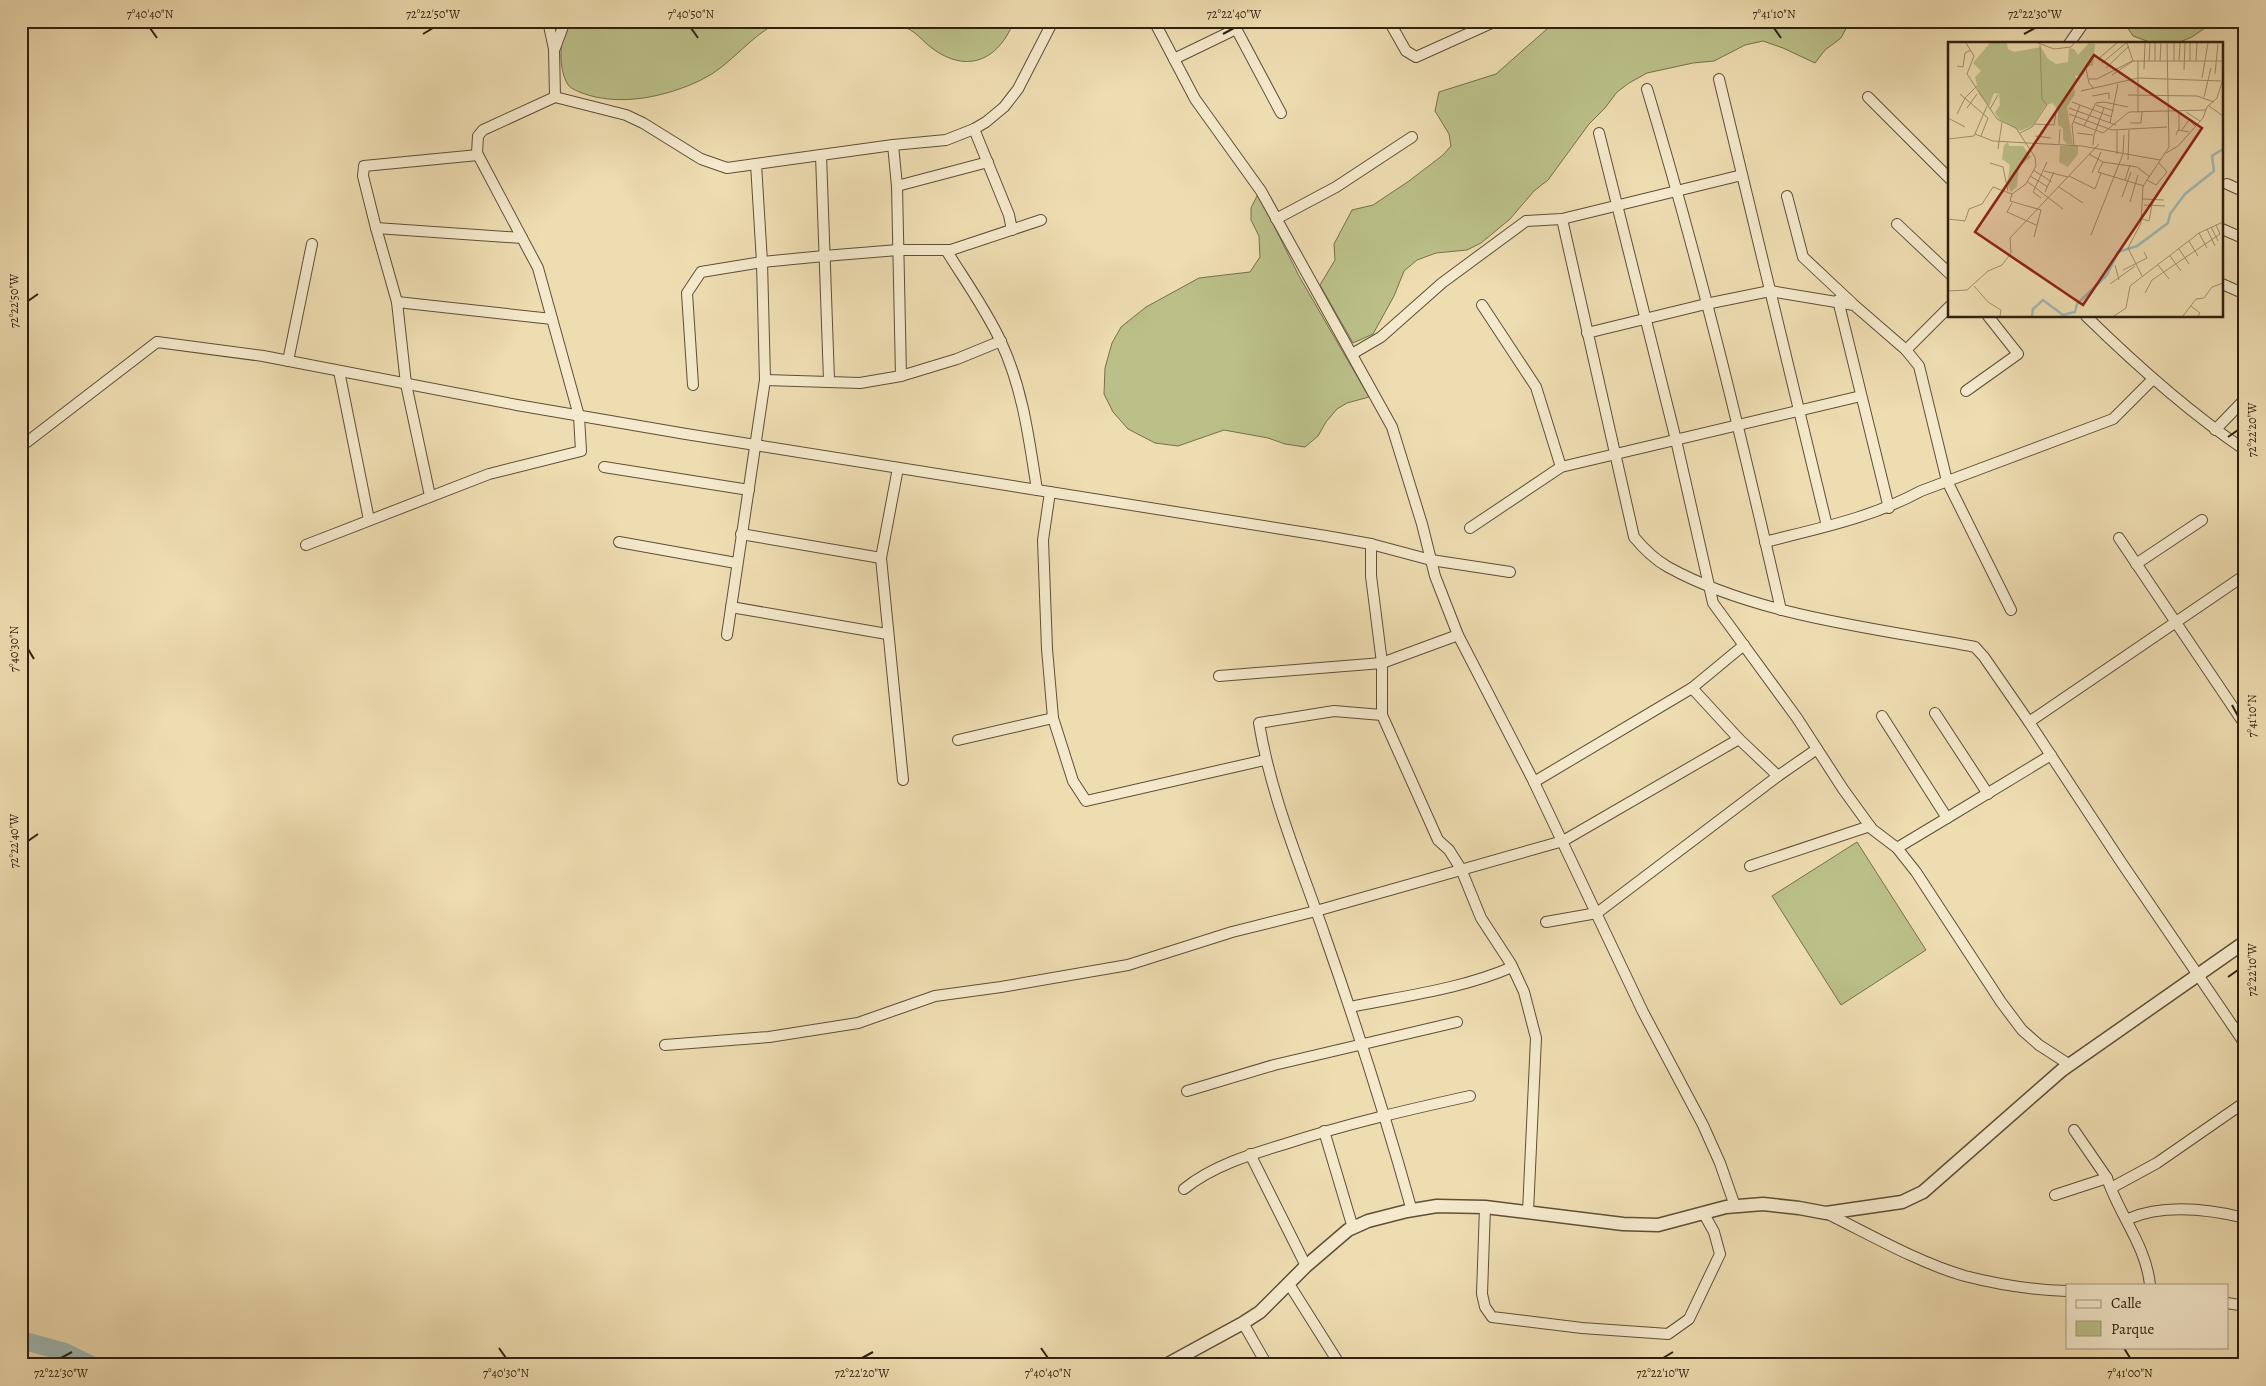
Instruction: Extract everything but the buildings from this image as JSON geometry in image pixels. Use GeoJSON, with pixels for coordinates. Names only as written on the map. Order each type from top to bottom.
{"type":"FeatureCollection","features":[{"type":"Feature","properties":{"kind":"street"},"geometry":{"type":"LineString","coordinates":[[548,21],[554,50],[555,97]]}},
{"type":"Feature","properties":{"kind":"street"},"geometry":{"type":"LineString","coordinates":[[554,50],[565,21]]}},
{"type":"Feature","properties":{"kind":"street"},"geometry":{"type":"LineString","coordinates":[[306,545],[489,474],[581,451],[579,416],[538,268],[478,155],[478,136],[483,130],[555,97],[626,115],[643,123],[701,159],[727,168],[893,145],[946,140],[974,129],[1004,107],[1018,89],[1053,21]]}},
{"type":"Feature","properties":{"kind":"street"},"geometry":{"type":"LineString","coordinates":[[1154,21],[1195,99],[1261,191],[1392,427],[1432,560],[1458,635],[1563,841],[1643,1012],[1703,1125],[1720,1163],[1735,1206]]}},
{"type":"Feature","properties":{"kind":"street"},"geometry":{"type":"LineString","coordinates":[[1389,21],[1403,47],[1412,56],[1416,57],[1496,21]]}},
{"type":"Feature","properties":{"kind":"street"},"geometry":{"type":"LineString","coordinates":[[2070,42],[2085,21]]}},
{"type":"Feature","properties":{"kind":"street"},"geometry":{"type":"LineString","coordinates":[[1174,59],[1234,25],[1282,113]]}},
{"type":"Feature","properties":{"kind":"street"},"geometry":{"type":"LineString","coordinates":[[1719,79],[1827,526]]}},
{"type":"Feature","properties":{"kind":"street"},"geometry":{"type":"LineString","coordinates":[[1647,89],[1677,189],[1739,426],[1781,610]]}},
{"type":"Feature","properties":{"kind":"street"},"geometry":{"type":"LineString","coordinates":[[1868,97],[1948,177]]}},
{"type":"Feature","properties":{"kind":"street"},"geometry":{"type":"LineString","coordinates":[[974,129],[1009,215],[1012,230]]}},
{"type":"Feature","properties":{"kind":"street"},"geometry":{"type":"LineString","coordinates":[[1599,133],[1676,440],[1713,602],[1870,826],[1897,848],[1925,885],[2001,1002],[2022,1030],[2039,1045],[2070,1065]]}},
{"type":"Feature","properties":{"kind":"street"},"geometry":{"type":"LineString","coordinates":[[1276,218],[1336,187],[1412,137]]}},
{"type":"Feature","properties":{"kind":"street"},"geometry":{"type":"LineString","coordinates":[[893,145],[897,186],[901,376]]}},
{"type":"Feature","properties":{"kind":"street"},"geometry":{"type":"LineString","coordinates":[[430,496],[406,384],[397,302],[376,228],[364,176],[364,166],[478,155]]}},
{"type":"Feature","properties":{"kind":"street"},"geometry":{"type":"LineString","coordinates":[[821,155],[828,380]]}},
{"type":"Feature","properties":{"kind":"street"},"geometry":{"type":"LineString","coordinates":[[897,186],[988,162]]}},
{"type":"Feature","properties":{"kind":"street"},"geometry":{"type":"LineString","coordinates":[[727,635],[736,563],[765,380],[762,262],[756,164]]}},
{"type":"Feature","properties":{"kind":"street"},"geometry":{"type":"LineString","coordinates":[[1352,354],[1381,337],[1442,283],[1526,221],[1562,219],[1742,174]]}},
{"type":"Feature","properties":{"kind":"street"},"geometry":{"type":"LineString","coordinates":[[2227,184],[2245,192]]}},
{"type":"Feature","properties":{"kind":"street"},"geometry":{"type":"LineString","coordinates":[[1787,196],[1803,258],[1906,350],[1919,366],[1947,481],[2011,610]]}},
{"type":"Feature","properties":{"kind":"street"},"geometry":{"type":"LineString","coordinates":[[1562,219],[1634,537],[1645,550],[1666,566],[1710,586],[1781,610],[1975,647],[2029,722],[2245,1044]]}},
{"type":"Feature","properties":{"kind":"street"},"geometry":{"type":"LineString","coordinates":[[693,385],[686,294],[701,272],[762,262],[824,256],[898,250],[946,250],[1041,220]]}},
{"type":"Feature","properties":{"kind":"street"},"geometry":{"type":"LineString","coordinates":[[1897,224],[1948,272]]}},
{"type":"Feature","properties":{"kind":"street"},"geometry":{"type":"LineString","coordinates":[[376,228],[522,238]]}},
{"type":"Feature","properties":{"kind":"street"},"geometry":{"type":"LineString","coordinates":[[2224,230],[2245,239]]}},
{"type":"Feature","properties":{"kind":"street"},"geometry":{"type":"LineString","coordinates":[[288,361],[312,244]]}},
{"type":"Feature","properties":{"kind":"street"},"geometry":{"type":"LineString","coordinates":[[946,250],[1001,341],[1026,413],[1038,490]]}},
{"type":"Feature","properties":{"kind":"street"},"geometry":{"type":"LineString","coordinates":[[2224,285],[2245,294]]}},
{"type":"Feature","properties":{"kind":"street"},"geometry":{"type":"LineString","coordinates":[[1587,334],[1706,304],[1770,291],[1838,300],[1854,305]]}},
{"type":"Feature","properties":{"kind":"street"},"geometry":{"type":"LineString","coordinates":[[1838,300],[1889,508]]}},
{"type":"Feature","properties":{"kind":"street"},"geometry":{"type":"LineString","coordinates":[[397,302],[552,319]]}},
{"type":"Feature","properties":{"kind":"street"},"geometry":{"type":"LineString","coordinates":[[1482,306],[1536,387],[1561,467]]}},
{"type":"Feature","properties":{"kind":"street"},"geometry":{"type":"LineString","coordinates":[[1906,350],[1948,308]]}},
{"type":"Feature","properties":{"kind":"street"},"geometry":{"type":"LineString","coordinates":[[1966,391],[2018,354],[1990,318]]}},
{"type":"Feature","properties":{"kind":"street"},"geometry":{"type":"LineString","coordinates":[[2088,318],[2153,379],[2215,430],[2245,450]]}},
{"type":"Feature","properties":{"kind":"street"},"geometry":{"type":"LineString","coordinates":[[765,380],[828,380],[860,383],[901,376],[957,359],[1001,341]]}},
{"type":"Feature","properties":{"kind":"street"},"geometry":{"type":"LineString","coordinates":[[21,443],[27,442],[157,342],[288,361],[579,416],[1371,544],[1432,560],[1510,572]]}},
{"type":"Feature","properties":{"kind":"street"},"geometry":{"type":"LineString","coordinates":[[339,371],[369,520]]}},
{"type":"Feature","properties":{"kind":"street"},"geometry":{"type":"LineString","coordinates":[[1765,542],[1889,508],[1920,491],[2113,419],[2153,379]]}},
{"type":"Feature","properties":{"kind":"street"},"geometry":{"type":"LineString","coordinates":[[1470,528],[1561,467],[1862,396]]}},
{"type":"Feature","properties":{"kind":"street"},"geometry":{"type":"LineString","coordinates":[[2215,430],[2245,398]]}},
{"type":"Feature","properties":{"kind":"street"},"geometry":{"type":"LineString","coordinates":[[604,467],[748,490]]}},
{"type":"Feature","properties":{"kind":"street"},"geometry":{"type":"LineString","coordinates":[[898,468],[881,558],[887,634],[903,780]]}},
{"type":"Feature","properties":{"kind":"street"},"geometry":{"type":"LineString","coordinates":[[1050,492],[1043,540],[1052,718],[1073,781],[1086,801],[1265,760]]}},
{"type":"Feature","properties":{"kind":"street"},"geometry":{"type":"LineString","coordinates":[[2136,564],[2202,520]]}},
{"type":"Feature","properties":{"kind":"street"},"geometry":{"type":"LineString","coordinates":[[741,534],[881,558]]}},
{"type":"Feature","properties":{"kind":"street"},"geometry":{"type":"LineString","coordinates":[[2119,538],[2245,725]]}},
{"type":"Feature","properties":{"kind":"street"},"geometry":{"type":"LineString","coordinates":[[619,542],[736,563]]}},
{"type":"Feature","properties":{"kind":"street"},"geometry":{"type":"LineString","coordinates":[[1371,544],[1371,576],[1382,663],[1382,715],[1438,840],[1449,850],[1461,869],[1481,918],[1512,967],[1524,992],[1536,1038],[1528,1212]]}},
{"type":"Feature","properties":{"kind":"street"},"geometry":{"type":"LineString","coordinates":[[2029,722],[2245,575]]}},
{"type":"Feature","properties":{"kind":"street"},"geometry":{"type":"LineString","coordinates":[[730,607],[887,634]]}},
{"type":"Feature","properties":{"kind":"street"},"geometry":{"type":"LineString","coordinates":[[1219,676],[1382,663],[1458,635]]}},
{"type":"Feature","properties":{"kind":"street"},"geometry":{"type":"LineString","coordinates":[[1534,782],[1692,688],[1744,645]]}},
{"type":"Feature","properties":{"kind":"street"},"geometry":{"type":"LineString","coordinates":[[1692,688],[1739,739],[1778,776]]}},
{"type":"Feature","properties":{"kind":"street"},"geometry":{"type":"LineString","coordinates":[[1382,715],[1334,711],[1259,724],[1265,760],[1291,843],[1350,1007],[1412,1210]]}},
{"type":"Feature","properties":{"kind":"street"},"geometry":{"type":"LineString","coordinates":[[1934,713],[1988,794]]}},
{"type":"Feature","properties":{"kind":"street"},"geometry":{"type":"LineString","coordinates":[[1882,716],[1947,818]]}},
{"type":"Feature","properties":{"kind":"street"},"geometry":{"type":"LineString","coordinates":[[958,740],[1052,718]]}},
{"type":"Feature","properties":{"kind":"street"},"geometry":{"type":"LineString","coordinates":[[665,1045],[768,1037],[858,1023],[935,996],[1001,987],[1128,965],[1232,932],[1316,911],[1563,841],[1739,739]]}},
{"type":"Feature","properties":{"kind":"street"},"geometry":{"type":"LineString","coordinates":[[1546,922],[1597,913],[1778,776],[1817,749]]}},
{"type":"Feature","properties":{"kind":"street"},"geometry":{"type":"LineString","coordinates":[[1897,848],[2051,755]]}},
{"type":"Feature","properties":{"kind":"street"},"geometry":{"type":"LineString","coordinates":[[1750,866],[1870,826]]}},
{"type":"Feature","properties":{"kind":"street"},"geometry":{"type":"LineString","coordinates":[[1826,1213],[1902,1202],[1923,1192],[2070,1065],[2245,942]]}},
{"type":"Feature","properties":{"kind":"street"},"geometry":{"type":"LineString","coordinates":[[1350,1007],[1456,984],[1495,974],[1512,967]]}},
{"type":"Feature","properties":{"kind":"street"},"geometry":{"type":"LineString","coordinates":[[1187,1091],[1274,1065],[1457,1022]]}},
{"type":"Feature","properties":{"kind":"street"},"geometry":{"type":"LineString","coordinates":[[1184,1188],[1195,1180],[1250,1154],[1384,1114],[1470,1096]]}},
{"type":"Feature","properties":{"kind":"street"},"geometry":{"type":"LineString","coordinates":[[2055,1195],[2109,1183],[2157,1163],[2245,1102]]}},
{"type":"Feature","properties":{"kind":"street"},"geometry":{"type":"LineString","coordinates":[[2074,1130],[2109,1183],[2128,1219],[2145,1261],[2150,1284]]}},
{"type":"Feature","properties":{"kind":"street"},"geometry":{"type":"LineString","coordinates":[[1324,1131],[1353,1228]]}},
{"type":"Feature","properties":{"kind":"street"},"geometry":{"type":"LineString","coordinates":[[1250,1154],[1306,1266]]}},
{"type":"Feature","properties":{"kind":"street"},"geometry":{"type":"LineString","coordinates":[[1166,1365],[1260,1312],[1306,1266],[1353,1228],[1368,1221],[1437,1206],[1485,1207],[1623,1224],[1658,1225],[1735,1206],[1763,1204],[1799,1208],[1826,1213],[1916,1256],[1965,1276],[2047,1290],[2066,1290]]}},
{"type":"Feature","properties":{"kind":"street"},"geometry":{"type":"LineString","coordinates":[[1485,1207],[1482,1294],[1484,1308],[1492,1317],[1582,1328],[1668,1334],[1689,1319],[1720,1254],[1714,1232],[1704,1214]]}},
{"type":"Feature","properties":{"kind":"street"},"geometry":{"type":"LineString","coordinates":[[2128,1219],[2141,1213],[2178,1209],[2222,1213],[2245,1218]]}},
{"type":"Feature","properties":{"kind":"street"},"geometry":{"type":"LineString","coordinates":[[1289,1284],[1340,1365]]}},
{"type":"Feature","properties":{"kind":"street"},"geometry":{"type":"LineString","coordinates":[[2228,1303],[2245,1306]]}},
{"type":"Feature","properties":{"kind":"street"},"geometry":{"type":"LineString","coordinates":[[1243,1323],[1268,1365]]}},
{"type":"Feature","properties":{"kind":"green space"},"geometry":{"type":"Polygon","coordinates":[[[570,21],[781,21],[760,34],[722,67],[701,80],[673,91],[627,100],[596,97],[571,88],[568,85],[562,67],[561,48],[563,33],[570,21]]]}},
{"type":"Feature","properties":{"kind":"green space"},"geometry":{"type":"Polygon","coordinates":[[[895,21],[1014,21],[1001,44],[992,52],[983,58],[961,61],[949,58],[933,49],[915,33],[895,21]]]}},
{"type":"Feature","properties":{"kind":"green space"},"geometry":{"type":"Polygon","coordinates":[[[1556,21],[1850,21],[1841,38],[1825,50],[1815,63],[1763,41],[1745,45],[1714,61],[1693,63],[1647,73],[1629,83],[1617,92],[1605,108],[1589,124],[1548,180],[1534,191],[1510,219],[1481,243],[1467,250],[1436,253],[1417,260],[1404,271],[1394,296],[1373,334],[1353,343],[1320,285],[1335,260],[1334,244],[1352,210],[1373,205],[1409,181],[1443,155],[1451,146],[1449,134],[1435,111],[1439,92],[1496,74],[1556,21]]]}},
{"type":"Feature","properties":{"kind":"green space"},"geometry":{"type":"Polygon","coordinates":[[[2123,21],[2215,21],[2192,37],[2180,42],[2150,42],[2133,36],[2123,21]]]}},
{"type":"Feature","properties":{"kind":"green space"},"geometry":{"type":"Polygon","coordinates":[[[1258,194],[1299,276],[1369,397],[1347,403],[1337,409],[1326,422],[1318,436],[1305,447],[1224,430],[1178,446],[1155,443],[1128,429],[1113,412],[1104,394],[1105,368],[1112,343],[1121,327],[1146,307],[1199,278],[1250,272],[1260,257],[1259,236],[1251,220],[1251,208],[1258,194]]]}},
{"type":"Feature","properties":{"kind":"green space"},"geometry":{"type":"Polygon","coordinates":[[[1857,842],[1926,950],[1841,1005],[1772,896],[1857,842]]]}},
{"type":"Feature","properties":{"kind":"waterway"},"geometry":{"type":"LineString","coordinates":[[21,1340],[65,1352],[92,1365]]}}]}
